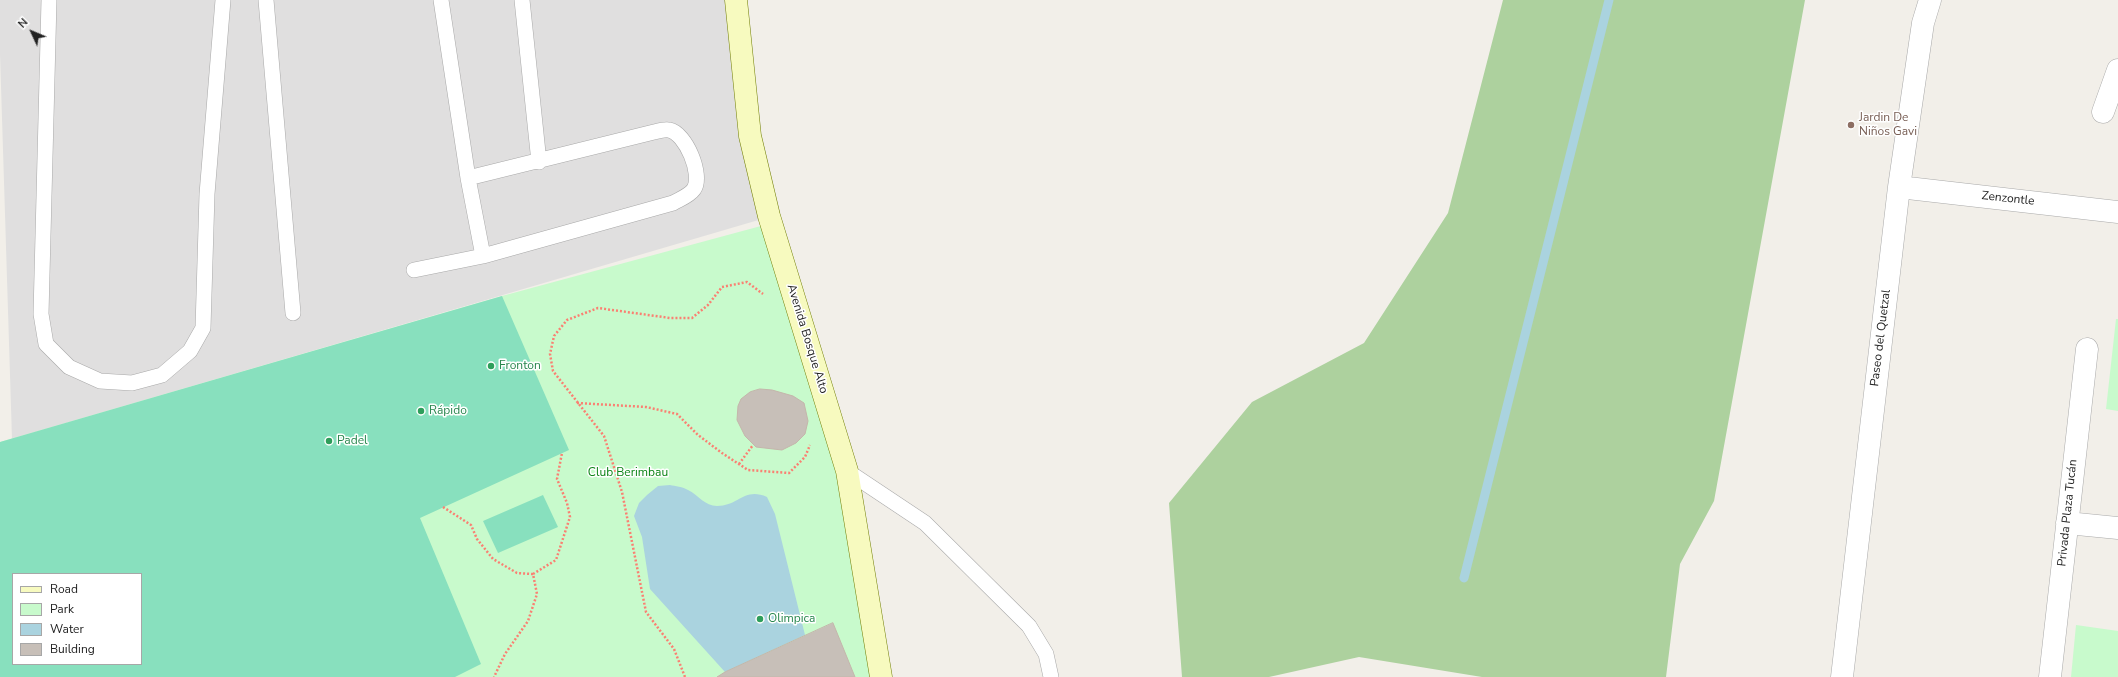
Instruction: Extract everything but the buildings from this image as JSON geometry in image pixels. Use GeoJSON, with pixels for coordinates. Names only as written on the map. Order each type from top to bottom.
{"type":"FeatureCollection","features":[{"type":"Feature","properties":{"kind":"street","name":"Avenida Bosque Alto"},"geometry":{"type":"LineString","coordinates":[[736,0],[752,143],[769,216],[847,472],[881,677]]}},
{"type":"Feature","properties":{"kind":"street","name":"Paseo del Quetzal"},"geometry":{"type":"LineString","coordinates":[[1842,677],[1899,187],[1923,23],[1930,0]]}},
{"type":"Feature","properties":{"kind":"street"},"geometry":{"type":"LineString","coordinates":[[2103,112],[2118,70]]}},
{"type":"Feature","properties":{"kind":"street","name":"Zenzontle"},"geometry":{"type":"LineString","coordinates":[[1899,187],[2118,212]]}},
{"type":"Feature","properties":{"kind":"street","name":"Privada Plaza Tucán"},"geometry":{"type":"LineString","coordinates":[[2050,677],[2086,349]]}},
{"type":"Feature","properties":{"kind":"street"},"geometry":{"type":"LineString","coordinates":[[2067,523],[2118,528]]}},
{"type":"Feature","properties":{"kind":"lane"},"geometry":{"type":"LineString","coordinates":[[49,0],[41,314],[46,344],[69,367],[100,381],[132,383],[162,375],[190,351],[204,328],[207,194],[223,0]]}},
{"type":"Feature","properties":{"kind":"lane"},"geometry":{"type":"LineString","coordinates":[[266,0],[293,313]]}},
{"type":"Feature","properties":{"kind":"lane"},"geometry":{"type":"LineString","coordinates":[[441,0],[468,178],[483,256]]}},
{"type":"Feature","properties":{"kind":"lane"},"geometry":{"type":"LineString","coordinates":[[522,0],[539,162]]}},
{"type":"Feature","properties":{"kind":"lane"},"geometry":{"type":"LineString","coordinates":[[414,270],[483,256],[673,203],[685,197],[694,189],[697,177],[687,145],[680,136],[669,130],[654,132],[539,162],[468,178]]}},
{"type":"Feature","properties":{"kind":"lane"},"geometry":{"type":"LineString","coordinates":[[847,472],[925,523],[1029,626],[1046,654],[1051,677]]}},
{"type":"Feature","properties":{"kind":"path"},"geometry":{"type":"LineString","coordinates":[[685,677],[674,649],[646,612],[622,492],[604,436],[553,371],[550,354],[554,336],[568,320],[598,308],[670,318],[692,318],[708,305],[722,287],[747,282],[768,297]]}},
{"type":"Feature","properties":{"kind":"path"},"geometry":{"type":"LineString","coordinates":[[577,403],[646,407],[677,414],[698,435],[748,470],[789,473],[805,457],[813,438]]}},
{"type":"Feature","properties":{"kind":"path"},"geometry":{"type":"LineString","coordinates":[[739,464],[753,445]]}},
{"type":"Feature","properties":{"kind":"path"},"geometry":{"type":"LineString","coordinates":[[443,507],[471,525],[477,539],[493,559],[517,572],[533,574],[556,560],[570,517],[567,503],[557,478],[562,453]]}},
{"type":"Feature","properties":{"kind":"path"},"geometry":{"type":"LineString","coordinates":[[494,677],[505,654],[528,621],[537,594],[533,574]]}},
{"type":"Feature","properties":{"kind":"shaded area"},"geometry":{"type":"Polygon","coordinates":[[[0,0],[730,0],[762,219],[12,439],[0,53],[0,0]]]}},
{"type":"Feature","properties":{"kind":"green space"},"geometry":{"type":"Polygon","coordinates":[[[1503,0],[1805,0],[1714,501],[1680,564],[1666,677],[1482,677],[1359,657],[1269,677],[1182,677],[1169,503],[1252,402],[1364,343],[1448,213],[1503,0]]]}},
{"type":"Feature","properties":{"kind":"green space","name":"Club Berimbau"},"geometry":{"type":"Polygon","coordinates":[[[772,223],[839,462],[875,677],[0,677],[0,442],[502,296],[772,223]]]}},
{"type":"Feature","properties":{"kind":"green space"},"geometry":{"type":"Polygon","coordinates":[[[502,296],[569,450],[420,518],[481,664],[455,677],[0,677],[0,442],[502,296]]]}},
{"type":"Feature","properties":{"kind":"green space"},"geometry":{"type":"Polygon","coordinates":[[[2116,319],[2118,319],[2118,411],[2106,409],[2116,319]]]}},
{"type":"Feature","properties":{"kind":"green space"},"geometry":{"type":"Polygon","coordinates":[[[543,495],[558,527],[498,553],[483,521],[543,495]]]}},
{"type":"Feature","properties":{"kind":"green space"},"geometry":{"type":"Polygon","coordinates":[[[2076,625],[2118,631],[2118,677],[2071,677],[2076,625]]]}},
{"type":"Feature","properties":{"kind":"water"},"geometry":{"type":"Polygon","coordinates":[[[670,485],[686,489],[713,506],[725,505],[747,495],[753,494],[767,497],[775,514],[805,635],[725,672],[650,589],[642,537],[634,516],[639,503],[647,495],[658,486],[670,485]]]}},
{"type":"Feature","properties":{"kind":"waterway"},"geometry":{"type":"LineString","coordinates":[[1464,578],[1609,0]]}},
{"type":"Feature","properties":{"kind":"place","name":"Jardin De Niños Gavi"},"geometry":{"type":"Point","coordinates":[1851,125]}},
{"type":"Feature","properties":{"kind":"place","name":"Fronton"},"geometry":{"type":"Point","coordinates":[491,366]}},
{"type":"Feature","properties":{"kind":"place","name":"Rápido"},"geometry":{"type":"Point","coordinates":[421,411]}},
{"type":"Feature","properties":{"kind":"place","name":"Padel"},"geometry":{"type":"Point","coordinates":[329,441]}},
{"type":"Feature","properties":{"kind":"place","name":"Olimpica"},"geometry":{"type":"Point","coordinates":[760,619]}}]}
